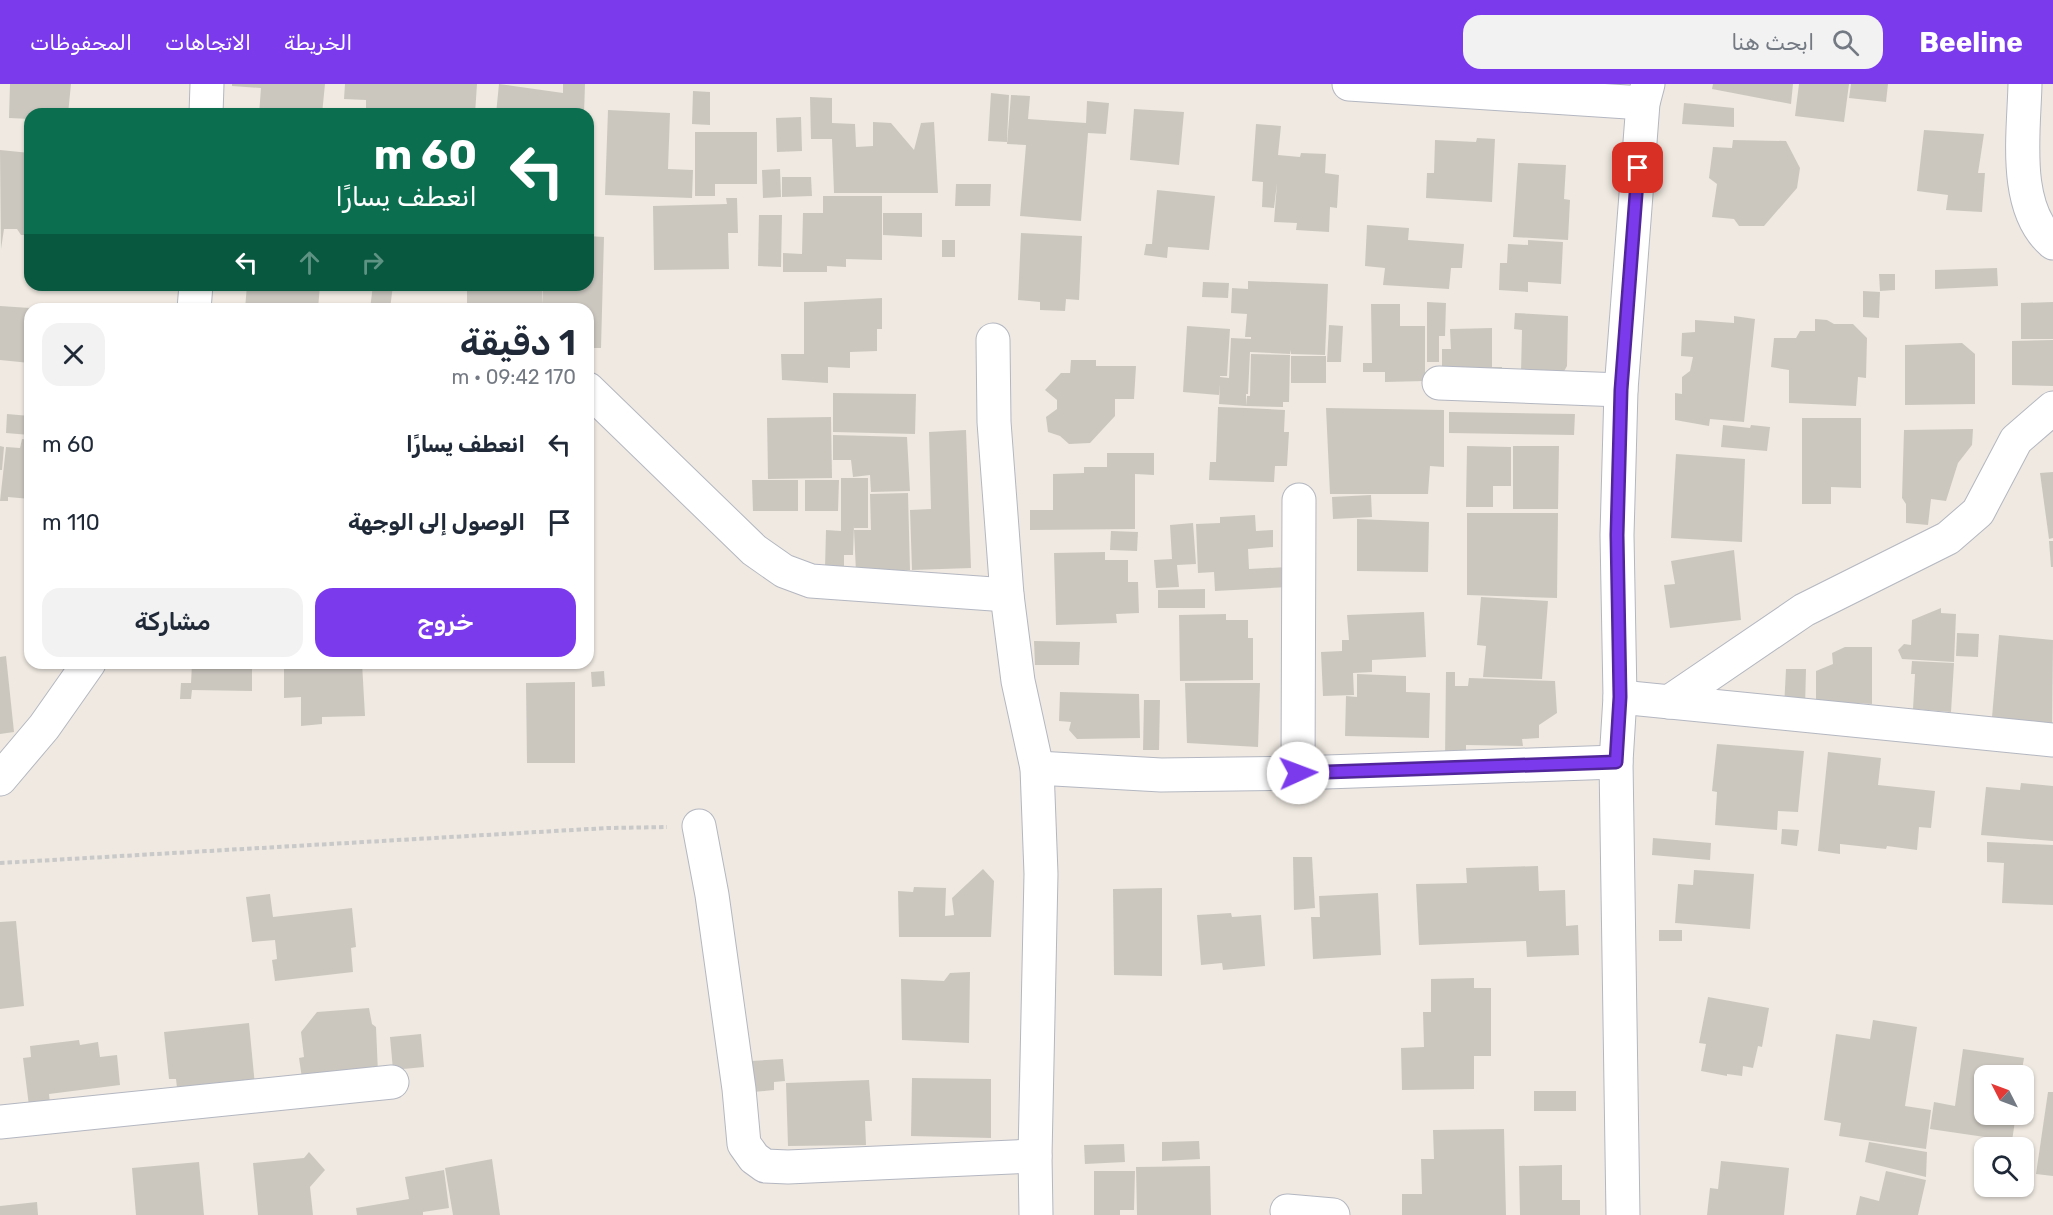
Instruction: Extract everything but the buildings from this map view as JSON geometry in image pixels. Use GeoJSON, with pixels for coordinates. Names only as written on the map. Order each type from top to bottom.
{"type":"FeatureCollection","features":[{"type":"Feature","properties":{"kind":"street"},"geometry":{"type":"LineString","coordinates":[[206,108],[207,84]]}},
{"type":"Feature","properties":{"kind":"street"},"geometry":{"type":"LineString","coordinates":[[1349,84],[1646,93],[1621,390],[1617,535],[1620,697],[1616,762],[1623,1215]]}},
{"type":"Feature","properties":{"kind":"street"},"geometry":{"type":"LineString","coordinates":[[2025,84],[2023,139],[2026,191],[2032,215],[2053,243]]}},
{"type":"Feature","properties":{"kind":"street"},"geometry":{"type":"LineString","coordinates":[[993,340],[994,422],[1007,595],[1018,681],[1037,768],[1041,874],[1035,1156],[1036,1215]]}},
{"type":"Feature","properties":{"kind":"street"},"geometry":{"type":"LineString","coordinates":[[1439,383],[1621,390]]}},
{"type":"Feature","properties":{"kind":"street"},"geometry":{"type":"LineString","coordinates":[[594,395],[754,550],[784,571],[811,581],[1007,595]]}},
{"type":"Feature","properties":{"kind":"street"},"geometry":{"type":"LineString","coordinates":[[1669,702],[1804,610],[1948,538],[1978,512],[2016,440],[2053,408]]}},
{"type":"Feature","properties":{"kind":"street"},"geometry":{"type":"LineString","coordinates":[[1298,773],[1299,500]]}},
{"type":"Feature","properties":{"kind":"street"},"geometry":{"type":"LineString","coordinates":[[0,778],[44,727],[85,669]]}},
{"type":"Feature","properties":{"kind":"street"},"geometry":{"type":"LineString","coordinates":[[1620,697],[2053,740]]}},
{"type":"Feature","properties":{"kind":"street"},"geometry":{"type":"LineString","coordinates":[[1037,768],[1161,775],[1298,773],[1616,762]]}},
{"type":"Feature","properties":{"kind":"street"},"geometry":{"type":"LineString","coordinates":[[699,826],[712,895],[739,1089],[744,1144],[754,1158],[765,1166],[788,1167],[1035,1156]]}},
{"type":"Feature","properties":{"kind":"street"},"geometry":{"type":"LineString","coordinates":[[0,1122],[392,1082]]}},
{"type":"Feature","properties":{"kind":"street"},"geometry":{"type":"LineString","coordinates":[[1287,1211],[1333,1215]]}},
{"type":"Feature","properties":{"kind":"path"},"geometry":{"type":"LineString","coordinates":[[0,863],[608,828],[699,826]]}},
{"type":"Feature","properties":{"kind":"route"},"geometry":{"type":"LineString","coordinates":[[1298,773],[1616,762],[1620,697],[1617,535],[1621,390],[1638,168]]}}]}
